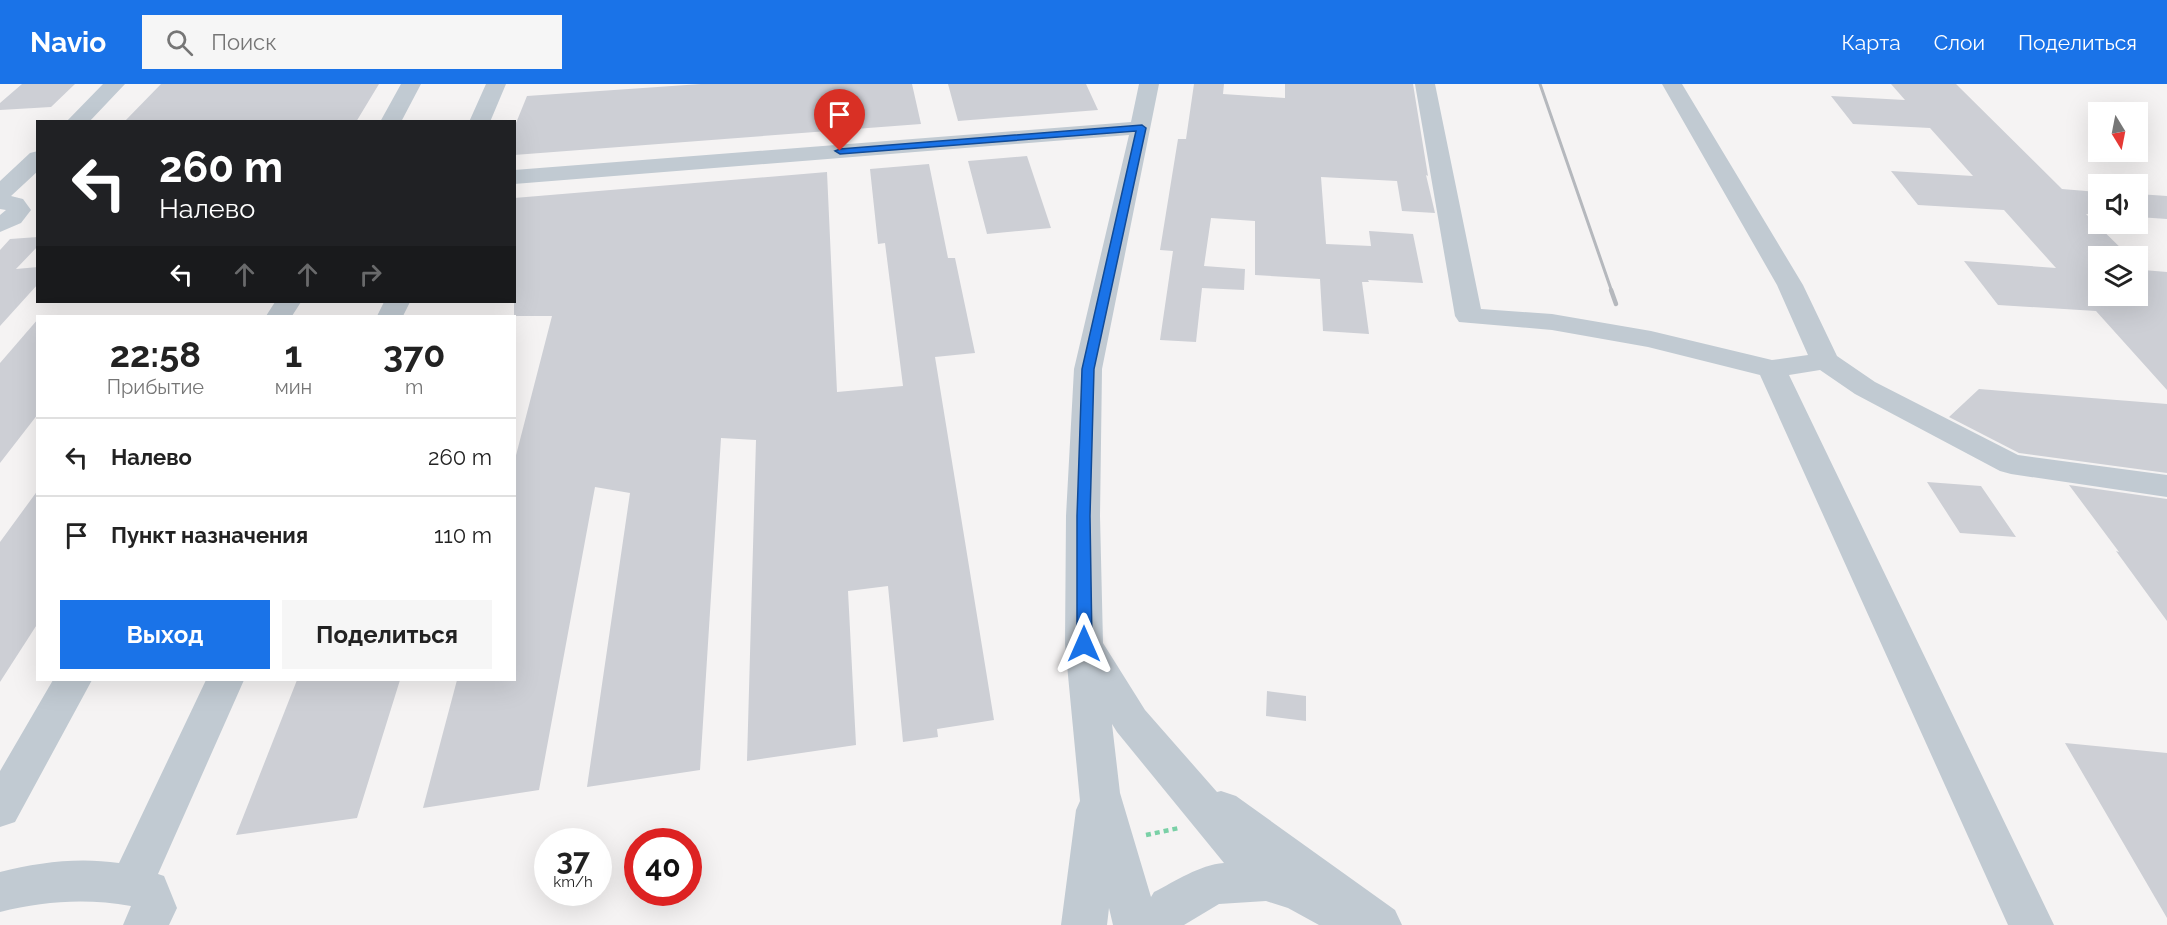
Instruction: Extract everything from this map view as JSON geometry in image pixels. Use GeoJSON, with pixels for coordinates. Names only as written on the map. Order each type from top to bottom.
{"type":"FeatureCollection","features":[{"type":"Feature","properties":{"kind":"street"},"geometry":{"type":"LineString","coordinates":[[78,120],[115,84]]}},
{"type":"Feature","properties":{"kind":"street"},"geometry":{"type":"LineString","coordinates":[[391,120],[411,84]]}},
{"type":"Feature","properties":{"kind":"street"},"geometry":{"type":"LineString","coordinates":[[480,120],[496,84]]}},
{"type":"Feature","properties":{"kind":"street"},"geometry":{"type":"LineString","coordinates":[[1136,925],[1099,793],[1084,644],[1083,516],[1088,369],[1142,128],[1149,84]]}},
{"type":"Feature","properties":{"kind":"street"},"geometry":{"type":"LineString","coordinates":[[1425,84],[1469,316],[1552,322],[1651,339],[1704,354],[1772,369],[1825,361]]}},
{"type":"Feature","properties":{"kind":"street"},"geometry":{"type":"LineString","coordinates":[[1672,84],[1790,285],[1825,361],[1864,388],[2011,464],[2167,486]]}},
{"type":"Feature","properties":{"kind":"street"},"geometry":{"type":"LineString","coordinates":[[516,177],[1142,128]]}},
{"type":"Feature","properties":{"kind":"street"},"geometry":{"type":"LineString","coordinates":[[0,194],[36,160]]}},
{"type":"Feature","properties":{"kind":"street"},"geometry":{"type":"LineString","coordinates":[[1772,369],[2031,925]]}},
{"type":"Feature","properties":{"kind":"street"},"geometry":{"type":"LineString","coordinates":[[1084,644],[1131,722],[1266,881]]}},
{"type":"Feature","properties":{"kind":"street"},"geometry":{"type":"LineString","coordinates":[[0,809],[73,681]]}},
{"type":"Feature","properties":{"kind":"street"},"geometry":{"type":"LineString","coordinates":[[131,885],[225,681]]}},
{"type":"Feature","properties":{"kind":"street"},"geometry":{"type":"LineString","coordinates":[[1174,774],[1379,925]]}},
{"type":"Feature","properties":{"kind":"street"},"geometry":{"type":"LineString","coordinates":[[1084,925],[1099,793]]}},
{"type":"Feature","properties":{"kind":"street"},"geometry":{"type":"LineString","coordinates":[[0,892],[63,880],[118,881],[148,890],[153,908],[146,925]]}},
{"type":"Feature","properties":{"kind":"street"},"geometry":{"type":"LineString","coordinates":[[1157,925],[1170,907],[1214,884],[1266,881],[1300,891],[1332,909],[1348,925]]}},
{"type":"Feature","properties":{"kind":"path"},"geometry":{"type":"LineString","coordinates":[[1112,841],[1184,827],[1205,811]]}},
{"type":"Feature","properties":{"kind":"building"},"geometry":{"type":"Polygon","coordinates":[[[22,84],[75,84],[51,107],[0,110],[0,103],[22,84]]]}},
{"type":"Feature","properties":{"kind":"building"},"geometry":{"type":"Polygon","coordinates":[[[161,84],[379,84],[357,120],[126,120],[161,84]]]}},
{"type":"Feature","properties":{"kind":"building"},"geometry":{"type":"Polygon","coordinates":[[[701,84],[912,84],[921,124],[516,155],[516,123],[527,96],[701,84]]]}},
{"type":"Feature","properties":{"kind":"building"},"geometry":{"type":"Polygon","coordinates":[[[948,84],[1086,84],[1098,110],[958,121],[948,84]]]}},
{"type":"Feature","properties":{"kind":"building"},"geometry":{"type":"Polygon","coordinates":[[[1194,84],[1224,84],[1223,94],[1285,98],[1285,84],[1413,84],[1428,176],[1426,175],[1435,213],[1402,211],[1397,181],[1321,177],[1326,244],[1371,246],[1369,231],[1413,234],[1423,283],[1368,280],[1369,282],[1362,282],[1369,334],[1323,331],[1320,279],[1255,275],[1255,221],[1211,218],[1204,266],[1245,269],[1244,290],[1202,288],[1196,342],[1160,340],[1173,251],[1160,250],[1178,139],[1186,139],[1194,84]]]}},
{"type":"Feature","properties":{"kind":"building"},"geometry":{"type":"Polygon","coordinates":[[[1891,84],[1956,84],[2062,189],[2088,191],[2088,214],[2086,214],[2088,234],[2106,234],[2119,246],[2088,246],[2088,306],[2148,306],[2148,270],[2167,272],[2167,390],[2096,311],[1998,305],[1964,261],[2056,268],[2004,210],[1918,205],[1891,171],[1973,176],[1930,128],[1853,124],[1831,96],[1905,100],[1891,84]]]}},
{"type":"Feature","properties":{"kind":"building"},"geometry":{"type":"Polygon","coordinates":[[[1027,156],[1051,228],[987,234],[968,161],[1027,156]]]}},
{"type":"Feature","properties":{"kind":"building"},"geometry":{"type":"Polygon","coordinates":[[[929,164],[948,258],[955,258],[975,353],[935,357],[994,720],[937,729],[938,737],[903,742],[888,586],[848,591],[856,745],[747,761],[756,440],[721,438],[700,770],[587,787],[630,493],[595,487],[539,790],[423,808],[457,681],[516,681],[516,455],[552,316],[514,315],[516,198],[827,172],[837,392],[903,386],[885,243],[878,244],[870,169],[929,164]]]}},
{"type":"Feature","properties":{"kind":"building"},"geometry":{"type":"Polygon","coordinates":[[[2148,195],[2167,196],[2167,219],[2148,218],[2148,195]]]}},
{"type":"Feature","properties":{"kind":"building"},"geometry":{"type":"Polygon","coordinates":[[[36,237],[36,248],[16,269],[36,267],[36,286],[0,326],[0,250],[10,239],[36,237]]]}},
{"type":"Feature","properties":{"kind":"building"},"geometry":{"type":"Polygon","coordinates":[[[36,321],[36,417],[0,463],[0,363],[36,321]]]}},
{"type":"Feature","properties":{"kind":"building"},"geometry":{"type":"Polygon","coordinates":[[[1979,389],[2167,404],[2167,473],[2019,453],[1949,417],[1979,389]]]}},
{"type":"Feature","properties":{"kind":"building"},"geometry":{"type":"Polygon","coordinates":[[[1927,482],[1981,486],[2016,537],[1960,533],[1927,482]]]}},
{"type":"Feature","properties":{"kind":"building"},"geometry":{"type":"Polygon","coordinates":[[[2069,485],[2167,499],[2167,621],[2116,551],[2119,552],[2069,485]]]}},
{"type":"Feature","properties":{"kind":"building"},"geometry":{"type":"Polygon","coordinates":[[[36,493],[36,626],[0,682],[0,542],[36,493]]]}},
{"type":"Feature","properties":{"kind":"building"},"geometry":{"type":"Polygon","coordinates":[[[297,681],[400,681],[357,818],[236,835],[297,681]]]}},
{"type":"Feature","properties":{"kind":"building"},"geometry":{"type":"Polygon","coordinates":[[[1267,691],[1306,696],[1306,721],[1266,716],[1267,691]]]}},
{"type":"Feature","properties":{"kind":"building"},"geometry":{"type":"Polygon","coordinates":[[[2065,743],[2167,753],[2167,918],[2065,743]]]}},
{"type":"Feature","properties":{"kind":"railway"},"geometry":{"type":"LineString","coordinates":[[1540,84],[1612,292]]}},
{"type":"Feature","properties":{"kind":"railway"},"geometry":{"type":"LineString","coordinates":[[1611,290],[1616,304]]}},
{"type":"Feature","properties":{"kind":"route"},"geometry":{"type":"LineString","coordinates":[[840,151],[1142,128],[1088,369],[1083,516],[1084,644]]}}]}
